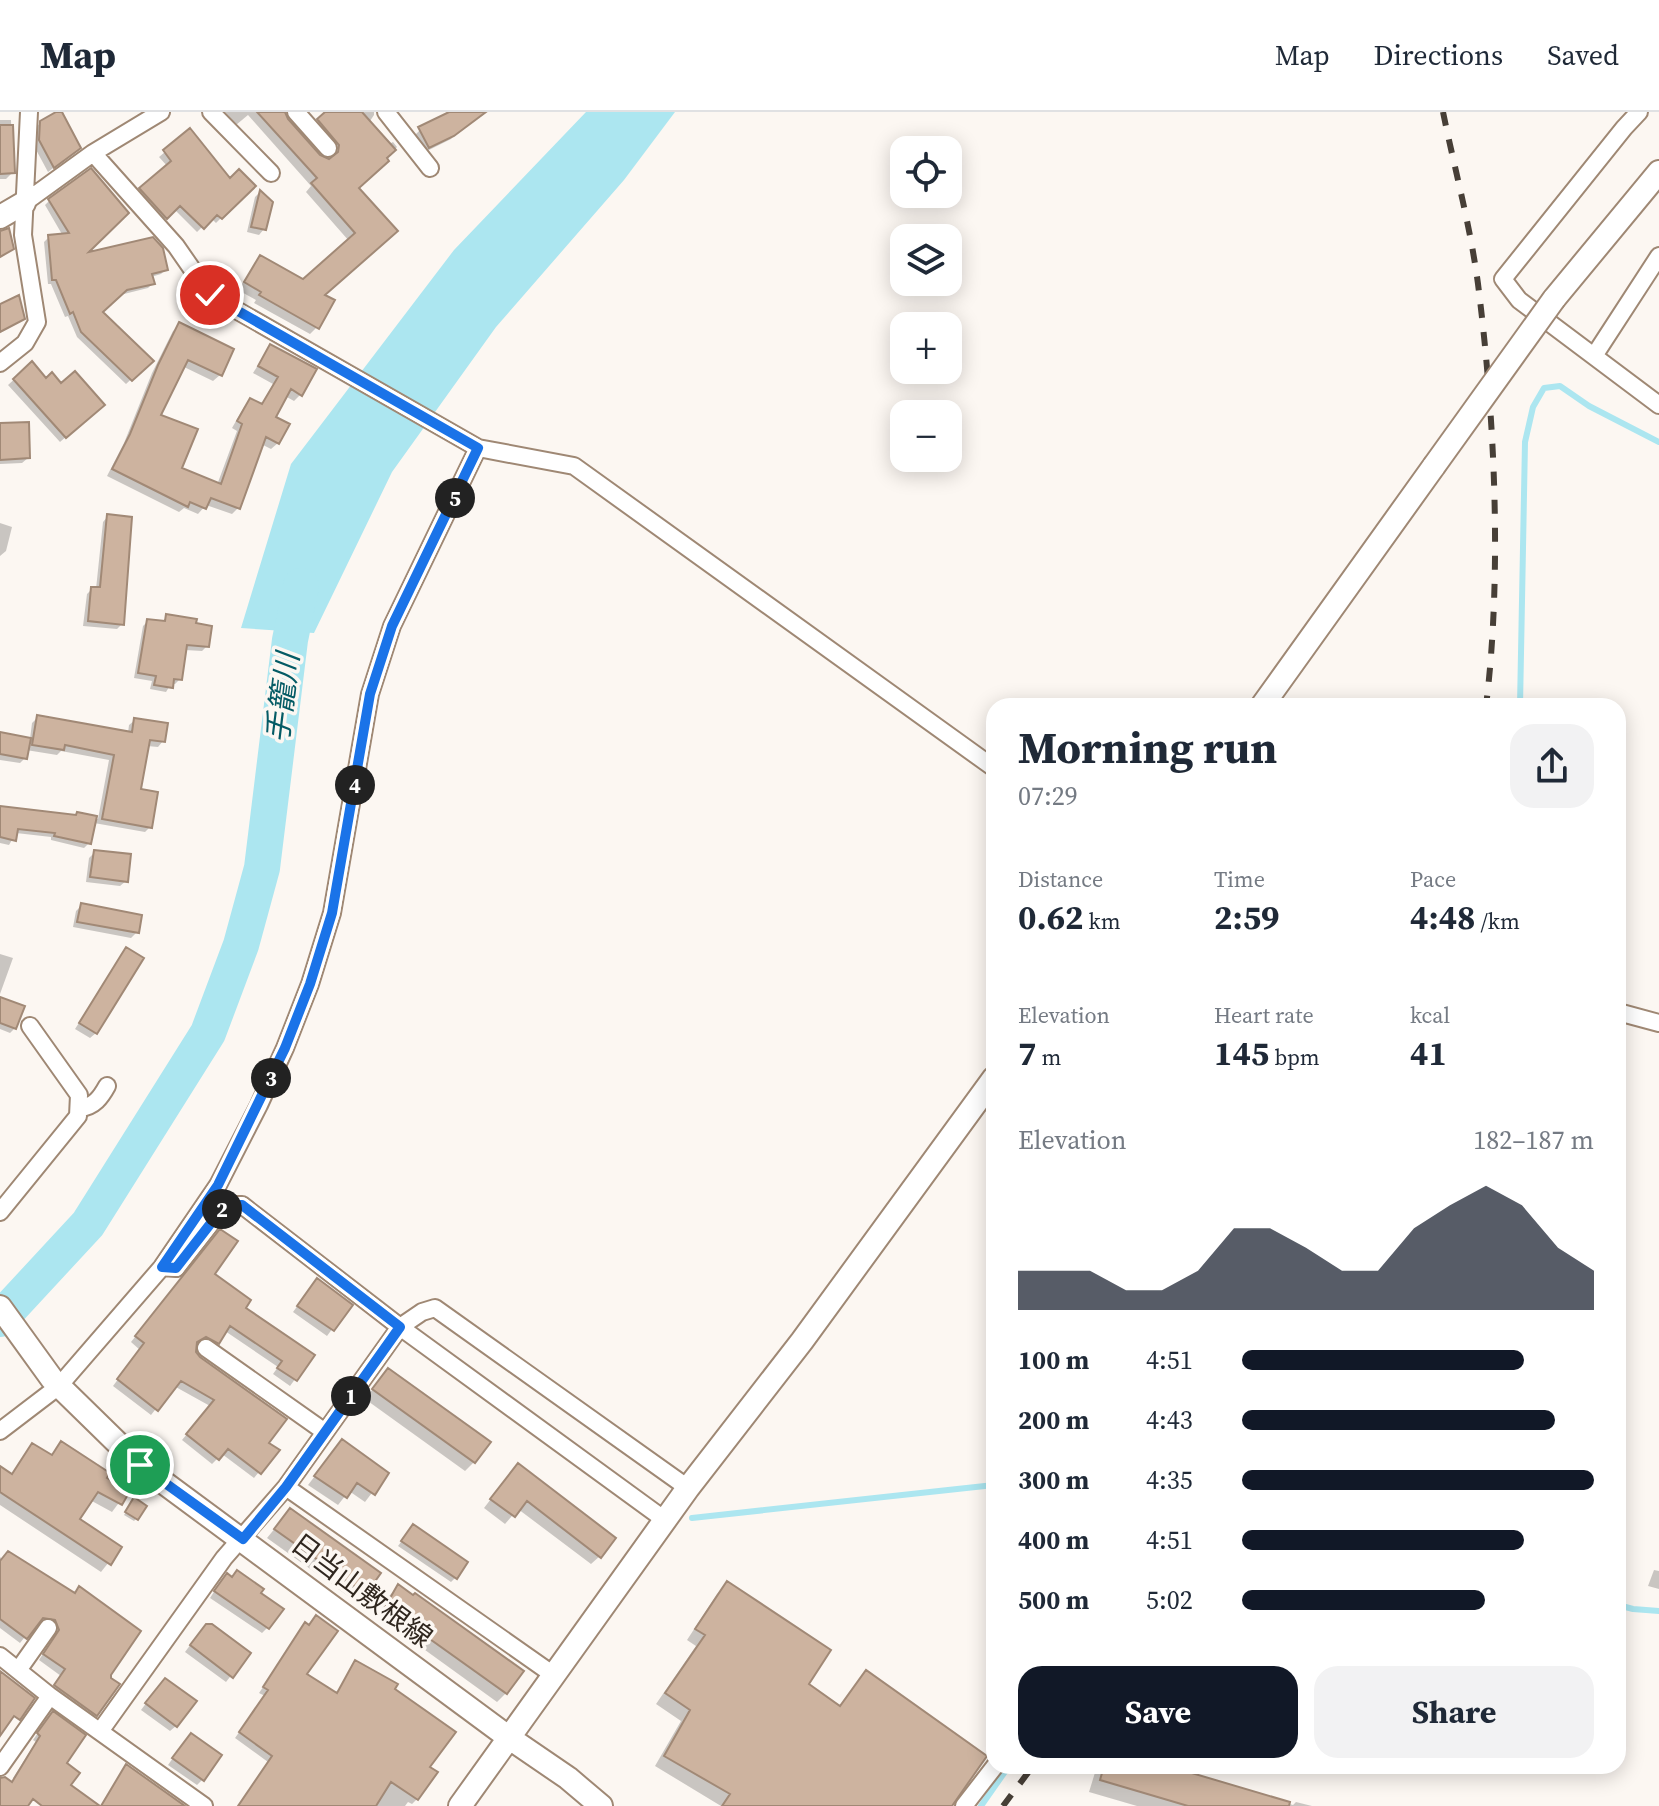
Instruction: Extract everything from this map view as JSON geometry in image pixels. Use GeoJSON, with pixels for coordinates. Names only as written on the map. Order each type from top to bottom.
{"type":"FeatureCollection","features":[{"type":"Feature","properties":{"kind":"street"},"geometry":{"type":"LineString","coordinates":[[0,363],[25,343],[37,322],[23,235],[29,112]]}},
{"type":"Feature","properties":{"kind":"street"},"geometry":{"type":"LineString","coordinates":[[0,217],[93,153],[161,112]]}},
{"type":"Feature","properties":{"kind":"street"},"geometry":{"type":"LineString","coordinates":[[211,112],[271,173]]}},
{"type":"Feature","properties":{"kind":"street"},"geometry":{"type":"LineString","coordinates":[[296,112],[328,148]]}},
{"type":"Feature","properties":{"kind":"street"},"geometry":{"type":"LineString","coordinates":[[386,112],[430,168]]}},
{"type":"Feature","properties":{"kind":"street"},"geometry":{"type":"LineString","coordinates":[[1639,112],[1503,279],[1519,300],[1659,405]]}},
{"type":"Feature","properties":{"kind":"street"},"geometry":{"type":"LineString","coordinates":[[93,153],[176,246],[210,295],[473,446],[574,466],[986,762]]}},
{"type":"Feature","properties":{"kind":"street"},"geometry":{"type":"LineString","coordinates":[[1268,698],[1554,299],[1659,172]]}},
{"type":"Feature","properties":{"kind":"street"},"geometry":{"type":"LineString","coordinates":[[1594,356],[1659,256]]}},
{"type":"Feature","properties":{"kind":"street"},"geometry":{"type":"LineString","coordinates":[[0,1431],[56,1382],[162,1267],[218,1185],[259,1105],[310,984],[332,913],[370,694],[384,648],[473,446]]}},
{"type":"Feature","properties":{"kind":"street"},"geometry":{"type":"LineString","coordinates":[[1626,1014],[1659,1023]]}},
{"type":"Feature","properties":{"kind":"street"},"geometry":{"type":"LineString","coordinates":[[0,1212],[78,1116],[80,1108],[79,1095],[30,1026]]}},
{"type":"Feature","properties":{"kind":"street"},"geometry":{"type":"LineString","coordinates":[[80,1108],[89,1107],[101,1097],[107,1086]]}},
{"type":"Feature","properties":{"kind":"street"},"geometry":{"type":"LineString","coordinates":[[460,1806],[688,1488],[802,1341],[986,1089]]}},
{"type":"Feature","properties":{"kind":"street"},"geometry":{"type":"LineString","coordinates":[[162,1267],[176,1268],[225,1205],[242,1205],[400,1327],[665,1520]]}},
{"type":"Feature","properties":{"kind":"street","name":"日当山敷根線"},"geometry":{"type":"LineString","coordinates":[[0,1307],[56,1382],[140,1465],[568,1778],[601,1806]]}},
{"type":"Feature","properties":{"kind":"street"},"geometry":{"type":"LineString","coordinates":[[101,1730],[224,1558],[286,1487],[400,1327],[422,1312],[435,1308],[688,1488]]}},
{"type":"Feature","properties":{"kind":"street"},"geometry":{"type":"LineString","coordinates":[[206,1348],[325,1432]]}},
{"type":"Feature","properties":{"kind":"street"},"geometry":{"type":"LineString","coordinates":[[286,1487],[555,1676]]}},
{"type":"Feature","properties":{"kind":"street"},"geometry":{"type":"LineString","coordinates":[[19,1669],[48,1628]]}},
{"type":"Feature","properties":{"kind":"street"},"geometry":{"type":"LineString","coordinates":[[0,1656],[50,1696],[204,1806]]}},
{"type":"Feature","properties":{"kind":"street"},"geometry":{"type":"LineString","coordinates":[[0,1767],[50,1696]]}},
{"type":"Feature","properties":{"kind":"street"},"geometry":{"type":"LineString","coordinates":[[964,1806],[989,1774]]}},
{"type":"Feature","properties":{"kind":"water"},"geometry":{"type":"Polygon","coordinates":[[[586,112],[675,112],[624,180],[496,327],[392,472],[314,633],[241,628],[291,464],[454,250],[586,112]]]}},
{"type":"Feature","properties":{"kind":"building"},"geometry":{"type":"Polygon","coordinates":[[[62,112],[81,148],[54,168],[39,140],[40,121],[62,112]]]}},
{"type":"Feature","properties":{"kind":"building"},"geometry":{"type":"Polygon","coordinates":[[[257,112],[285,112],[320,155],[329,159],[338,152],[339,145],[317,119],[325,112],[362,112],[396,150],[387,158],[389,161],[359,188],[398,231],[325,295],[335,300],[319,329],[259,295],[261,292],[244,282],[260,255],[303,279],[355,233],[311,183],[317,178],[257,112]]]}},
{"type":"Feature","properties":{"kind":"building"},"geometry":{"type":"Polygon","coordinates":[[[449,112],[486,112],[454,136],[429,148],[418,127],[449,112]]]}},
{"type":"Feature","properties":{"kind":"building"},"geometry":{"type":"Polygon","coordinates":[[[0,125],[13,125],[15,173],[0,174],[0,125]]]}},
{"type":"Feature","properties":{"kind":"building"},"geometry":{"type":"Polygon","coordinates":[[[190,128],[230,178],[239,169],[256,186],[222,219],[217,215],[204,229],[180,206],[167,219],[139,188],[171,161],[163,150],[190,128]]]}},
{"type":"Feature","properties":{"kind":"building"},"geometry":{"type":"Polygon","coordinates":[[[91,168],[129,213],[89,252],[153,237],[163,248],[168,270],[152,274],[155,284],[127,290],[103,312],[154,361],[132,381],[81,332],[56,280],[52,280],[48,235],[69,233],[48,199],[91,168]]]}},
{"type":"Feature","properties":{"kind":"building"},"geometry":{"type":"Polygon","coordinates":[[[260,190],[273,202],[266,230],[251,227],[260,190]]]}},
{"type":"Feature","properties":{"kind":"building"},"geometry":{"type":"Polygon","coordinates":[[[9,228],[14,249],[0,257],[0,231],[9,228]]]}},
{"type":"Feature","properties":{"kind":"building"},"geometry":{"type":"Polygon","coordinates":[[[19,295],[25,319],[0,332],[0,304],[19,295]]]}},
{"type":"Feature","properties":{"kind":"building"},"geometry":{"type":"Polygon","coordinates":[[[179,322],[234,349],[222,376],[188,360],[161,415],[198,429],[182,468],[221,484],[242,424],[237,421],[250,398],[262,404],[278,377],[258,366],[270,344],[317,369],[302,396],[291,389],[276,417],[290,424],[279,444],[266,437],[240,509],[211,498],[206,509],[190,502],[188,507],[112,469],[179,322]]]}},
{"type":"Feature","properties":{"kind":"building"},"geometry":{"type":"Polygon","coordinates":[[[32,361],[46,378],[52,372],[61,383],[75,371],[105,405],[66,438],[13,379],[32,361]]]}},
{"type":"Feature","properties":{"kind":"building"},"geometry":{"type":"Polygon","coordinates":[[[29,422],[30,458],[0,460],[0,423],[29,422]]]}},
{"type":"Feature","properties":{"kind":"building"},"geometry":{"type":"Polygon","coordinates":[[[107,514],[132,517],[124,625],[88,621],[91,587],[100,587],[107,514]]]}},
{"type":"Feature","properties":{"kind":"building"},"geometry":{"type":"Polygon","coordinates":[[[166,614],[197,619],[196,623],[212,626],[209,647],[187,645],[182,680],[174,679],[173,688],[154,685],[156,676],[138,673],[147,619],[165,621],[166,614]]]}},
{"type":"Feature","properties":{"kind":"building"},"geometry":{"type":"Polygon","coordinates":[[[37,715],[132,732],[134,718],[168,723],[165,742],[150,740],[141,789],[158,792],[152,828],[102,819],[114,755],[65,745],[64,750],[32,745],[37,715]]]}},
{"type":"Feature","properties":{"kind":"building"},"geometry":{"type":"Polygon","coordinates":[[[0,732],[31,738],[27,759],[0,754],[0,732]]]}},
{"type":"Feature","properties":{"kind":"building"},"geometry":{"type":"Polygon","coordinates":[[[0,806],[97,816],[91,844],[54,836],[55,833],[18,829],[16,841],[0,837],[0,806]]]}},
{"type":"Feature","properties":{"kind":"building"},"geometry":{"type":"Polygon","coordinates":[[[94,850],[131,854],[128,882],[90,877],[94,850]]]}},
{"type":"Feature","properties":{"kind":"building"},"geometry":{"type":"Polygon","coordinates":[[[81,903],[142,915],[139,933],[77,922],[81,903]]]}},
{"type":"Feature","properties":{"kind":"building"},"geometry":{"type":"Polygon","coordinates":[[[126,947],[144,958],[97,1034],[79,1023],[126,947]]]}},
{"type":"Feature","properties":{"kind":"building"},"geometry":{"type":"Polygon","coordinates":[[[0,997],[25,1006],[16,1029],[0,1023],[0,997]]]}},
{"type":"Feature","properties":{"kind":"building"},"geometry":{"type":"Polygon","coordinates":[[[220,1229],[238,1241],[215,1274],[251,1300],[246,1308],[315,1355],[297,1381],[277,1368],[282,1361],[230,1326],[219,1344],[206,1337],[197,1342],[196,1352],[200,1357],[287,1419],[269,1443],[280,1450],[261,1474],[228,1449],[219,1460],[186,1434],[214,1400],[181,1381],[158,1411],[117,1379],[144,1343],[135,1336],[220,1229]]]}},
{"type":"Feature","properties":{"kind":"building"},"geometry":{"type":"Polygon","coordinates":[[[317,1278],[353,1305],[334,1331],[297,1306],[317,1278]]]}},
{"type":"Feature","properties":{"kind":"building"},"geometry":{"type":"Polygon","coordinates":[[[388,1368],[491,1442],[475,1463],[372,1389],[388,1368]]]}},
{"type":"Feature","properties":{"kind":"building"},"geometry":{"type":"Polygon","coordinates":[[[342,1439],[389,1473],[375,1495],[357,1483],[347,1498],[314,1476],[342,1439]]]}},
{"type":"Feature","properties":{"kind":"building"},"geometry":{"type":"Polygon","coordinates":[[[61,1441],[110,1473],[107,1478],[130,1491],[122,1505],[98,1492],[80,1519],[122,1547],[111,1565],[0,1492],[0,1466],[12,1474],[32,1443],[52,1455],[61,1441]]]}},
{"type":"Feature","properties":{"kind":"building"},"geometry":{"type":"Polygon","coordinates":[[[518,1463],[616,1538],[601,1558],[527,1501],[515,1517],[490,1499],[518,1463]]]}},
{"type":"Feature","properties":{"kind":"building"},"geometry":{"type":"Polygon","coordinates":[[[134,1497],[147,1506],[138,1520],[125,1512],[134,1497]]]}},
{"type":"Feature","properties":{"kind":"building"},"geometry":{"type":"Polygon","coordinates":[[[290,1508],[381,1573],[366,1594],[274,1529],[290,1508]]]}},
{"type":"Feature","properties":{"kind":"building"},"geometry":{"type":"Polygon","coordinates":[[[413,1524],[468,1562],[457,1579],[401,1541],[413,1524]]]}},
{"type":"Feature","properties":{"kind":"building"},"geometry":{"type":"Polygon","coordinates":[[[8,1551],[75,1593],[79,1586],[141,1631],[111,1675],[120,1684],[97,1716],[54,1685],[65,1669],[43,1654],[59,1630],[55,1620],[43,1618],[27,1639],[0,1619],[0,1561],[8,1551]]]}},
{"type":"Feature","properties":{"kind":"building"},"geometry":{"type":"Polygon","coordinates":[[[237,1570],[264,1589],[261,1593],[284,1609],[269,1629],[214,1591],[227,1573],[232,1577],[237,1570]]]}},
{"type":"Feature","properties":{"kind":"building"},"geometry":{"type":"Polygon","coordinates":[[[727,1581],[831,1650],[809,1684],[840,1706],[866,1670],[986,1757],[952,1806],[722,1806],[730,1794],[664,1756],[690,1710],[665,1693],[705,1635],[695,1629],[727,1581]]]}},
{"type":"Feature","properties":{"kind":"building"},"geometry":{"type":"Polygon","coordinates":[[[398,1584],[524,1671],[507,1694],[385,1607],[398,1584]]]}},
{"type":"Feature","properties":{"kind":"building"},"geometry":{"type":"Polygon","coordinates":[[[316,1615],[338,1631],[307,1674],[337,1693],[355,1660],[398,1684],[395,1689],[456,1732],[430,1767],[438,1772],[418,1800],[391,1782],[376,1806],[238,1806],[272,1756],[239,1732],[268,1690],[263,1687],[305,1622],[309,1625],[316,1615]]]}},
{"type":"Feature","properties":{"kind":"building"},"geometry":{"type":"Polygon","coordinates":[[[206,1624],[212,1624],[251,1653],[233,1678],[190,1645],[206,1624]]]}},
{"type":"Feature","properties":{"kind":"building"},"geometry":{"type":"Polygon","coordinates":[[[0,1671],[35,1698],[20,1720],[14,1716],[0,1736],[0,1671]]]}},
{"type":"Feature","properties":{"kind":"building"},"geometry":{"type":"Polygon","coordinates":[[[165,1678],[197,1701],[177,1727],[145,1703],[165,1678]]]}},
{"type":"Feature","properties":{"kind":"building"},"geometry":{"type":"Polygon","coordinates":[[[53,1711],[86,1735],[67,1763],[80,1773],[71,1785],[100,1806],[42,1806],[33,1799],[28,1806],[0,1806],[0,1778],[5,1777],[12,1782],[40,1736],[37,1733],[53,1711]]]}},
{"type":"Feature","properties":{"kind":"building"},"geometry":{"type":"Polygon","coordinates":[[[191,1733],[222,1755],[204,1781],[172,1758],[191,1733]]]}},
{"type":"Feature","properties":{"kind":"building"},"geometry":{"type":"Polygon","coordinates":[[[126,1764],[185,1806],[101,1806],[126,1764]]]}},
{"type":"Feature","properties":{"kind":"building"},"geometry":{"type":"Polygon","coordinates":[[[1102,1774],[1195,1774],[1290,1802],[1289,1806],[1188,1806],[1100,1780],[1102,1774]]]}},
{"type":"Feature","properties":{"kind":"waterway"},"geometry":{"type":"LineString","coordinates":[[1520,698],[1525,442],[1533,407],[1544,388],[1560,386],[1589,406],[1659,442]]}},
{"type":"Feature","properties":{"kind":"waterway","name":"手籠川"},"geometry":{"type":"LineString","coordinates":[[0,1319],[88,1224],[208,1033],[241,945],[262,868],[290,640],[301,586]]}},
{"type":"Feature","properties":{"kind":"waterway"},"geometry":{"type":"LineString","coordinates":[[692,1518],[986,1486]]}},
{"type":"Feature","properties":{"kind":"waterway"},"geometry":{"type":"LineString","coordinates":[[1626,1607],[1659,1611]]}},
{"type":"Feature","properties":{"kind":"waterway"},"geometry":{"type":"LineString","coordinates":[[981,1806],[1003,1774]]}},
{"type":"Feature","properties":{"kind":"railway"},"geometry":{"type":"LineString","coordinates":[[1443,112],[1476,269],[1489,393],[1495,552],[1487,698]]}},
{"type":"Feature","properties":{"kind":"railway"},"geometry":{"type":"LineString","coordinates":[[1003,1806],[1027,1774]]}},
{"type":"Feature","properties":{"kind":"route"},"geometry":{"type":"LineString","coordinates":[[140,1465],[243,1539],[286,1487],[400,1327],[242,1205],[225,1205],[176,1268],[162,1267],[218,1185],[259,1105],[310,984],[332,913],[370,694],[384,648],[478,448],[210,295]]}}]}
